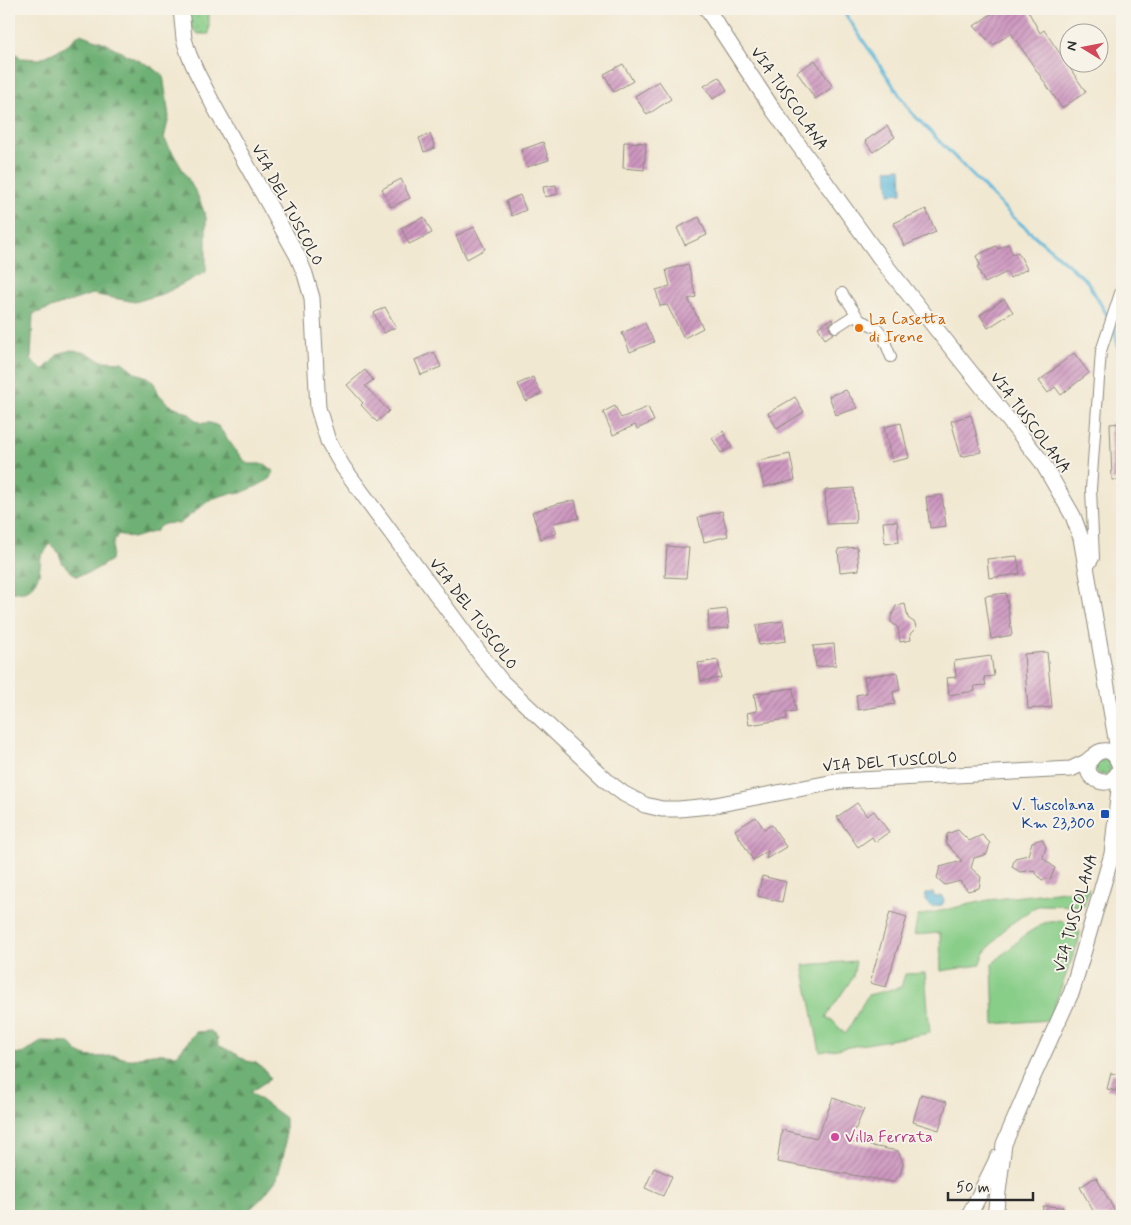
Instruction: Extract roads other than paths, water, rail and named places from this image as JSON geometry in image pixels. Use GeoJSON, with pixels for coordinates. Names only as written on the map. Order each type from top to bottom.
{"type":"FeatureCollection","features":[{"type":"Feature","properties":{"kind":"street","name":"VIA DEL TUSCOLO"},"geometry":{"type":"LineString","coordinates":[[181,9],[184,39],[196,71],[297,255],[305,274],[312,298],[318,408],[328,441],[335,454],[502,682],[608,782],[624,794],[645,805],[662,809],[679,809],[710,806],[840,781],[1071,769]]}},
{"type":"Feature","properties":{"kind":"street","name":"VIA TUSCOLANA"},"geometry":{"type":"LineString","coordinates":[[706,9],[774,111],[883,262],[1042,462],[1073,516],[1081,538],[1120,766],[1112,854],[1072,991],[1004,1144],[995,1216]]}},
{"type":"Feature","properties":{"kind":"street"},"geometry":{"type":"LineString","coordinates":[[1087,570],[1094,558],[1092,489],[1101,351],[1122,287]]}},
{"type":"Feature","properties":{"kind":"street"},"geometry":{"type":"LineString","coordinates":[[842,293],[860,320],[878,328],[891,357]]}},
{"type":"Feature","properties":{"kind":"street"},"geometry":{"type":"LineString","coordinates":[[836,326],[856,314]]}},
{"type":"Feature","properties":{"kind":"street"},"geometry":{"type":"LineString","coordinates":[[1071,769],[1086,762],[1108,742],[1114,725]]}},
{"type":"Feature","properties":{"kind":"street"},"geometry":{"type":"LineString","coordinates":[[1071,769],[1096,780],[1103,782],[1112,780],[1116,777],[1120,766],[1116,757],[1104,751],[1094,755],[1089,765],[1089,770],[1092,776],[1096,780],[1114,795],[1118,803]]}},
{"type":"Feature","properties":{"kind":"street"},"geometry":{"type":"LineString","coordinates":[[969,1216],[1004,1144]]}},
{"type":"Feature","properties":{"kind":"street"},"geometry":{"type":"LineString","coordinates":[[981,1193],[998,1193]]}},
{"type":"Feature","properties":{"kind":"water"},"geometry":{"type":"Polygon","coordinates":[[[901,168],[902,193],[889,194],[887,169],[901,168]]]}},
{"type":"Feature","properties":{"kind":"water"},"geometry":{"type":"Polygon","coordinates":[[[926,893],[933,893],[935,897],[942,896],[944,901],[942,905],[932,907],[925,901],[926,893]]]}},
{"type":"Feature","properties":{"kind":"waterway"},"geometry":{"type":"LineString","coordinates":[[842,9],[911,112],[1014,218],[1087,281],[1107,315]]}},
{"type":"Feature","properties":{"kind":"waterway"},"geometry":{"type":"LineString","coordinates":[[1114,325],[1121,363],[1122,389]]}},
{"type":"Feature","properties":{"kind":"place","name":"La Casetta di Irene"},"geometry":{"type":"Point","coordinates":[859,328]}},
{"type":"Feature","properties":{"kind":"place","name":"V. Tuscolana Km 23,300"},"geometry":{"type":"Point","coordinates":[1105,814]}},
{"type":"Feature","properties":{"kind":"place","name":"Villa Ferrata"},"geometry":{"type":"Point","coordinates":[835,1137]}}]}
